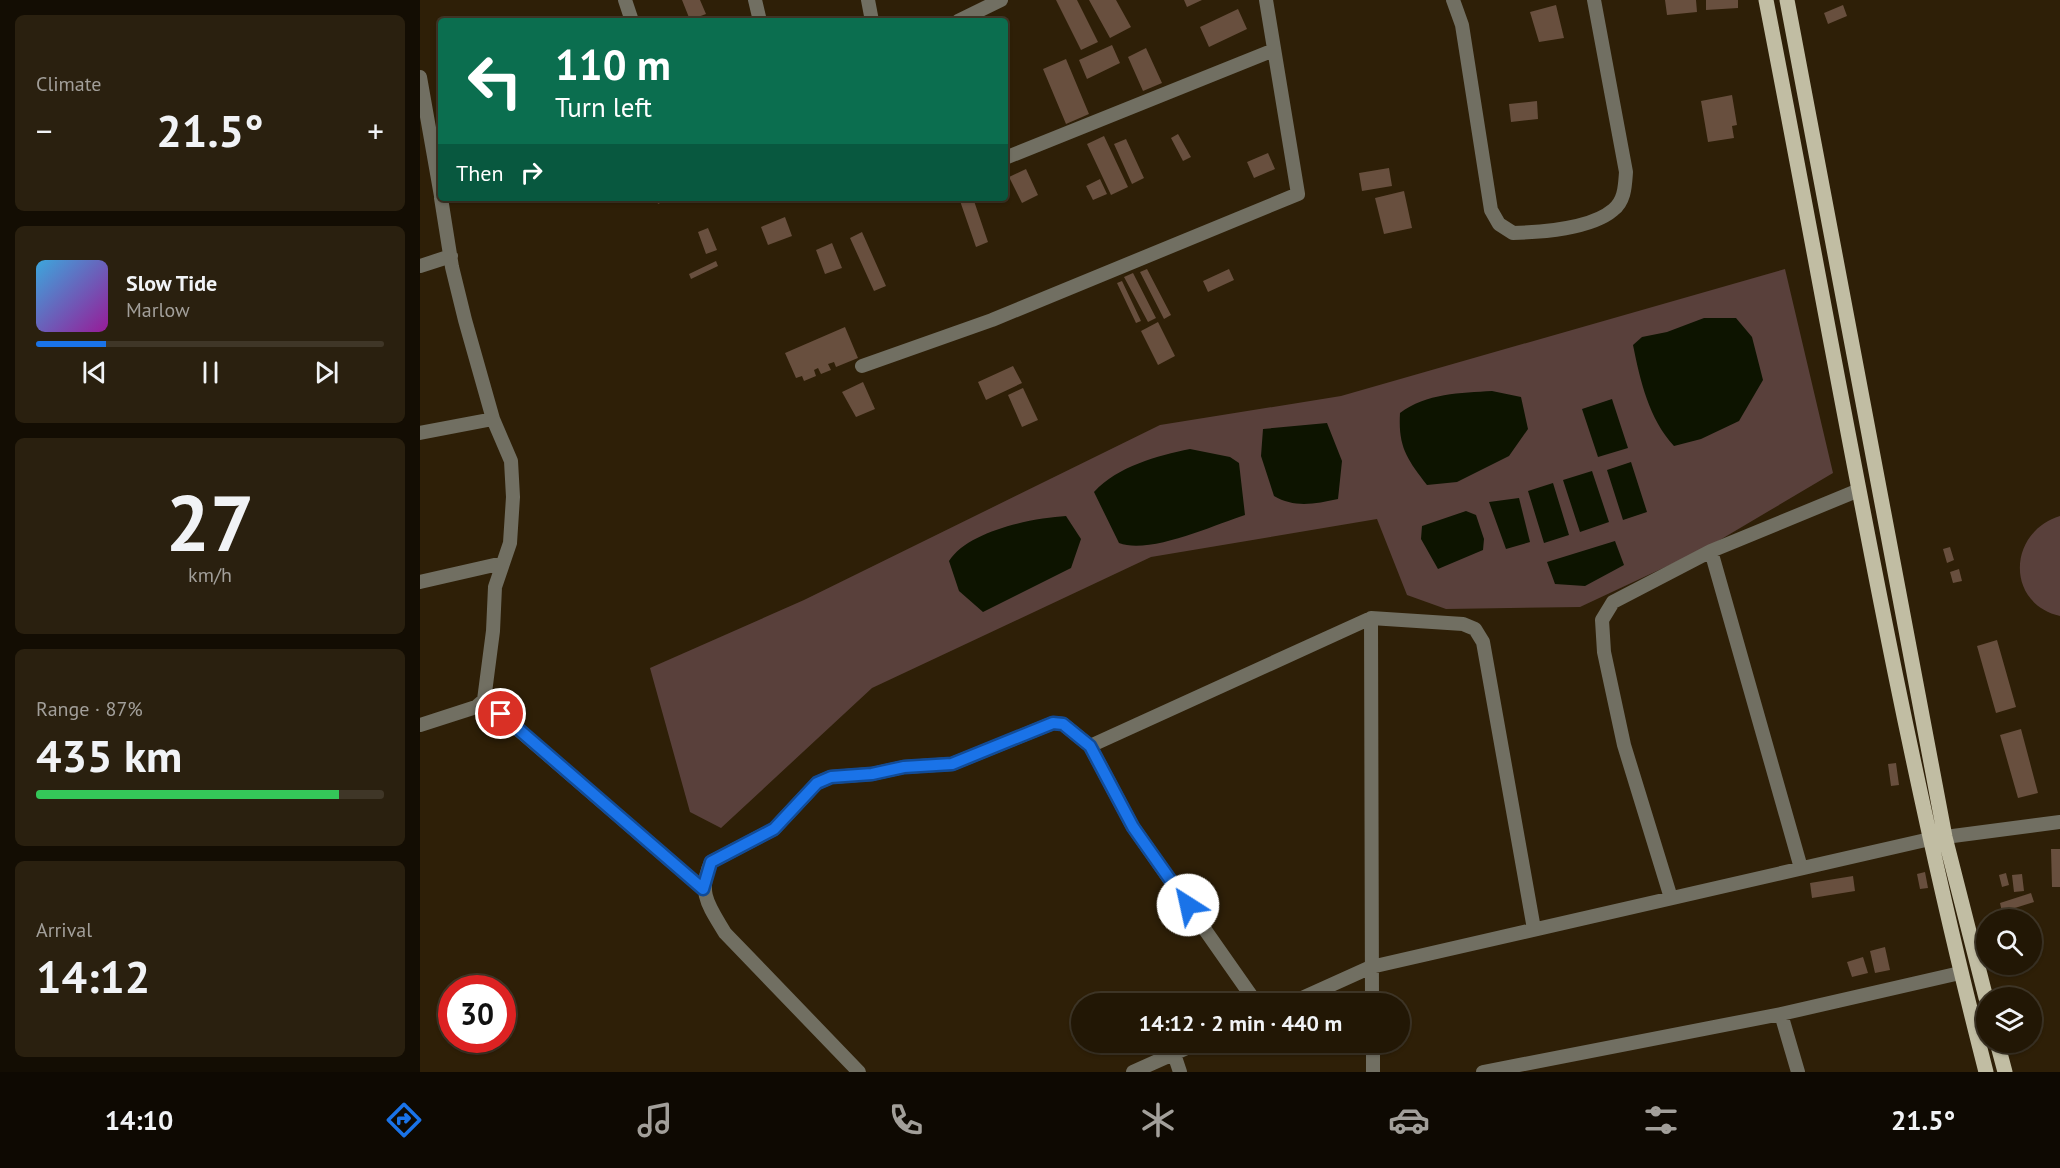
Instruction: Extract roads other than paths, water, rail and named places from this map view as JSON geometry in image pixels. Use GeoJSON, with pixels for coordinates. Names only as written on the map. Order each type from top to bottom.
{"type":"FeatureCollection","features":[{"type":"Feature","properties":{"kind":"main road"},"geometry":{"type":"LineString","coordinates":[[1766,0],[1859,490],[1938,838],[1983,987]]}},
{"type":"Feature","properties":{"kind":"main road"},"geometry":{"type":"LineString","coordinates":[[1787,0],[1938,838],[1960,973],[1986,1072]]}},
{"type":"Feature","properties":{"kind":"main road"},"geometry":{"type":"LineString","coordinates":[[2000,1053],[2005,1072]]}},
{"type":"Feature","properties":{"kind":"street"},"geometry":{"type":"LineString","coordinates":[[625,0],[631,18]]}},
{"type":"Feature","properties":{"kind":"street"},"geometry":{"type":"LineString","coordinates":[[755,0],[759,18]]}},
{"type":"Feature","properties":{"kind":"street"},"geometry":{"type":"LineString","coordinates":[[868,0],[871,18]]}},
{"type":"Feature","properties":{"kind":"street"},"geometry":{"type":"LineString","coordinates":[[964,18],[1000,0]]}},
{"type":"Feature","properties":{"kind":"street"},"geometry":{"type":"LineString","coordinates":[[862,366],[992,320],[1298,194],[1266,0]]}},
{"type":"Feature","properties":{"kind":"street"},"geometry":{"type":"LineString","coordinates":[[1454,0],[1462,25],[1491,210],[1499,224],[1513,233],[1586,224],[1614,210],[1625,193],[1626,172],[1594,0]]}},
{"type":"Feature","properties":{"kind":"street"},"geometry":{"type":"LineString","coordinates":[[1008,157],[1274,50]]}},
{"type":"Feature","properties":{"kind":"street"},"geometry":{"type":"LineString","coordinates":[[420,77],[425,132],[438,185]]}},
{"type":"Feature","properties":{"kind":"street"},"geometry":{"type":"LineString","coordinates":[[420,725],[476,707],[484,700],[493,631],[495,587],[510,543],[513,497],[511,461],[493,419],[451,256],[442,201]]}},
{"type":"Feature","properties":{"kind":"street"},"geometry":{"type":"LineString","coordinates":[[420,266],[451,256]]}},
{"type":"Feature","properties":{"kind":"street"},"geometry":{"type":"LineString","coordinates":[[420,433],[493,419]]}},
{"type":"Feature","properties":{"kind":"street"},"geometry":{"type":"LineString","coordinates":[[1671,898],[1624,745],[1604,652],[1602,620],[1613,602],[1711,551],[1859,490]]}},
{"type":"Feature","properties":{"kind":"street"},"geometry":{"type":"LineString","coordinates":[[1711,551],[1801,868]]}},
{"type":"Feature","properties":{"kind":"street"},"geometry":{"type":"LineString","coordinates":[[420,582],[503,563]]}},
{"type":"Feature","properties":{"kind":"street"},"geometry":{"type":"LineString","coordinates":[[1090,746],[1371,618],[1463,624],[1475,629],[1483,642],[1534,929]]}},
{"type":"Feature","properties":{"kind":"street"},"geometry":{"type":"LineString","coordinates":[[1371,618],[1372,993]]}},
{"type":"Feature","properties":{"kind":"street"},"geometry":{"type":"LineString","coordinates":[[484,700],[703,889],[709,906],[725,933],[859,1072]]}},
{"type":"Feature","properties":{"kind":"street"},"geometry":{"type":"LineString","coordinates":[[703,889],[711,862],[774,829],[817,783],[831,777],[872,774],[904,767],[952,764],[1053,723],[1063,724],[1090,746],[1133,827],[1249,993]]}},
{"type":"Feature","properties":{"kind":"street"},"geometry":{"type":"LineString","coordinates":[[1313,993],[1371,967],[1534,929],[1938,838],[2060,822]]}},
{"type":"Feature","properties":{"kind":"street"},"geometry":{"type":"LineString","coordinates":[[1484,1072],[1781,1014],[1960,973]]}},
{"type":"Feature","properties":{"kind":"street"},"geometry":{"type":"LineString","coordinates":[[1781,1014],[1798,1072]]}},
{"type":"Feature","properties":{"kind":"street"},"geometry":{"type":"LineString","coordinates":[[1373,1053],[1374,1072]]}},
{"type":"Feature","properties":{"kind":"street"},"geometry":{"type":"LineString","coordinates":[[1133,1072],[1174,1054],[1180,1072]]}}]}
